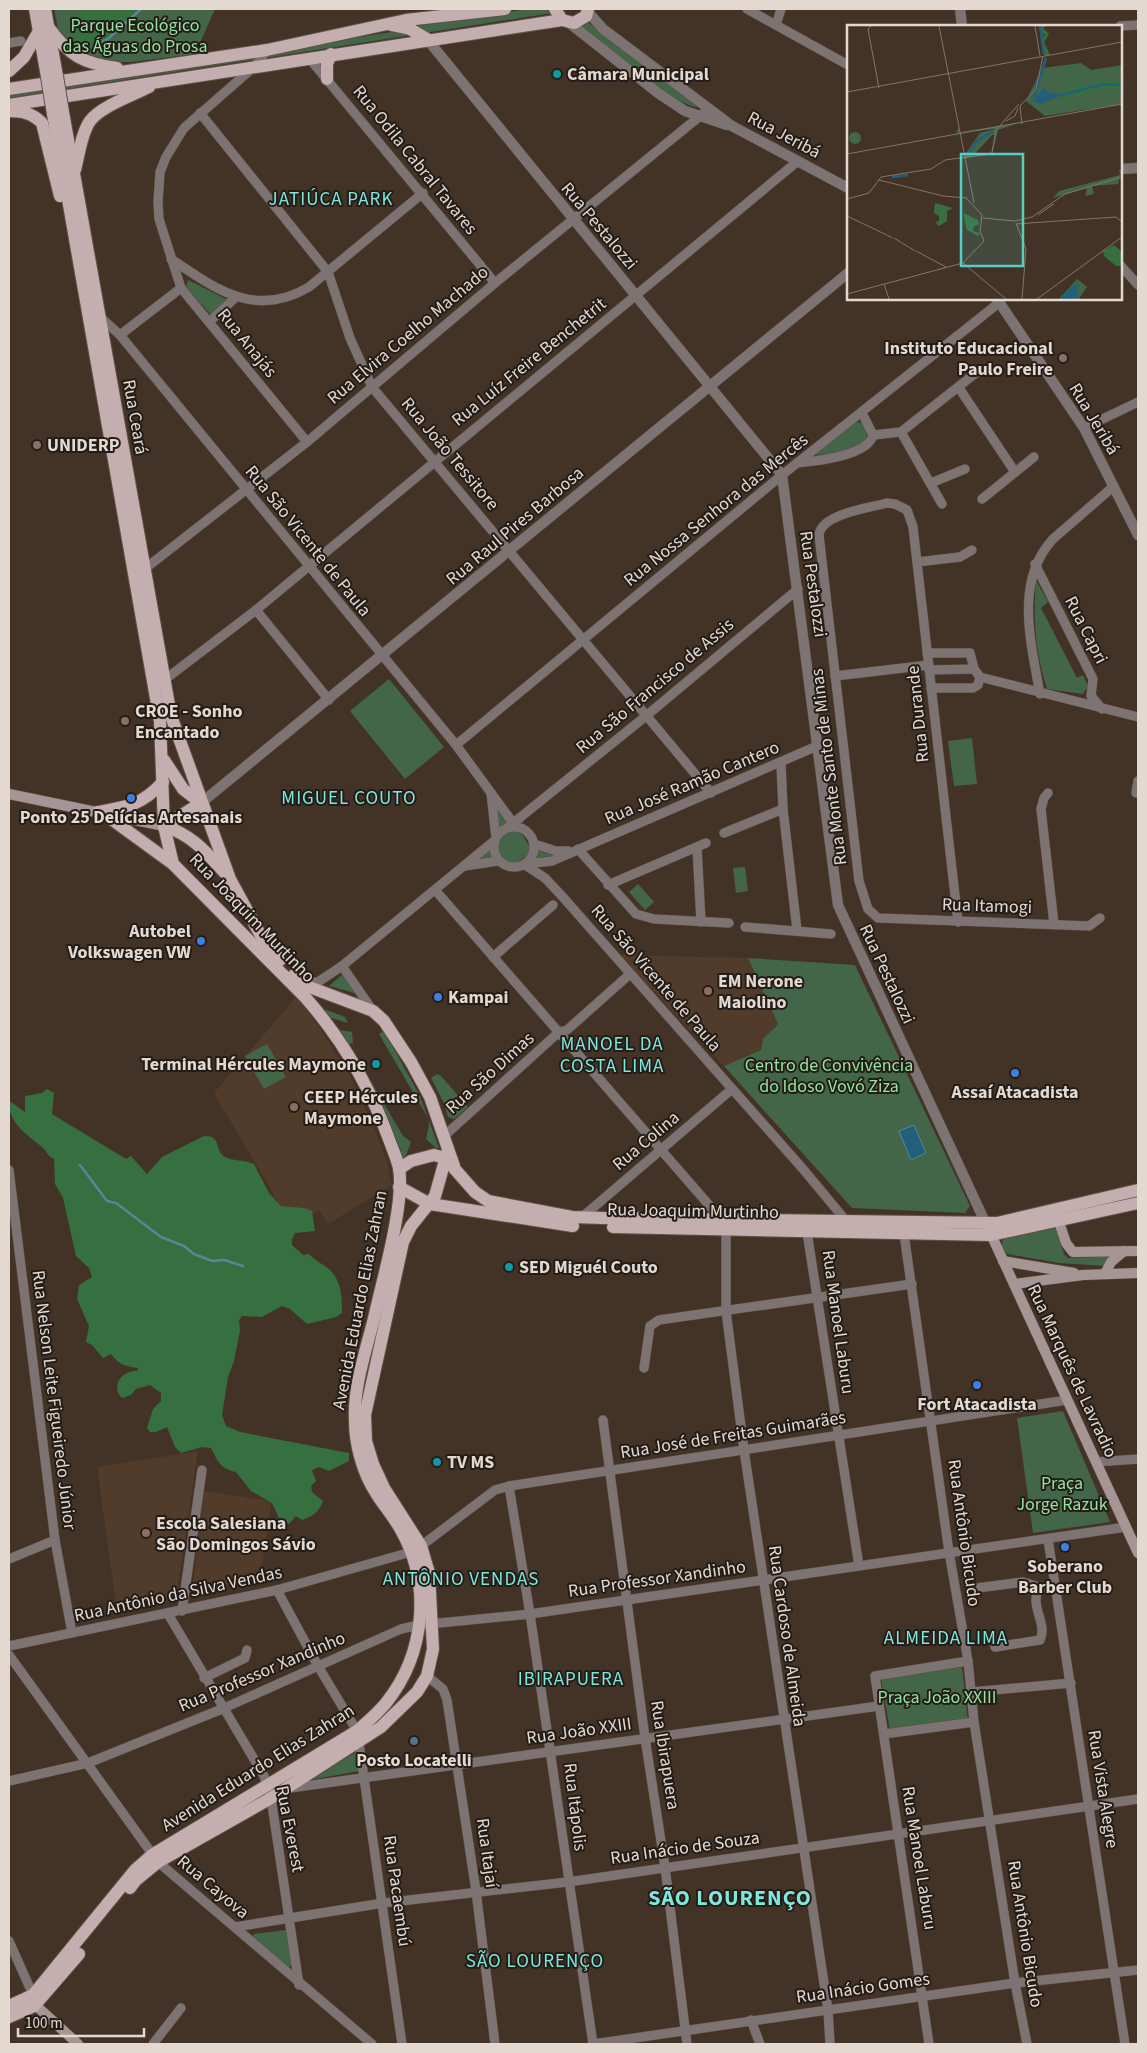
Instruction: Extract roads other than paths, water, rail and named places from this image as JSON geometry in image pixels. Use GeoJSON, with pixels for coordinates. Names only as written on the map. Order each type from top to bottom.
{"type":"FeatureCollection","features":[{"type":"Feature","properties":{"kind":"main road","name":"Rua Ceará"},"geometry":{"type":"LineString","coordinates":[[35,9],[44,30],[58,113],[73,230],[139,571],[171,716],[200,803],[210,825]]}},
{"type":"Feature","properties":{"kind":"main road","name":"Rua Ceará"},"geometry":{"type":"LineString","coordinates":[[44,30],[46,9]]}},
{"type":"Feature","properties":{"kind":"main road"},"geometry":{"type":"LineString","coordinates":[[9,89],[267,50],[386,24],[505,9]]}},
{"type":"Feature","properties":{"kind":"main road"},"geometry":{"type":"LineString","coordinates":[[9,105],[427,40],[561,17],[574,23],[586,16],[588,10]]}},
{"type":"Feature","properties":{"kind":"main road"},"geometry":{"type":"LineString","coordinates":[[386,24],[410,29],[427,40]]}},
{"type":"Feature","properties":{"kind":"main road"},"geometry":{"type":"LineString","coordinates":[[9,71],[24,57],[44,30],[78,59],[93,65],[134,69]]}},
{"type":"Feature","properties":{"kind":"main road"},"geometry":{"type":"LineString","coordinates":[[327,79],[331,54]]}},
{"type":"Feature","properties":{"kind":"main road"},"geometry":{"type":"LineString","coordinates":[[74,175],[84,135],[90,120],[102,111],[162,81]]}},
{"type":"Feature","properties":{"kind":"main road"},"geometry":{"type":"LineString","coordinates":[[9,111],[27,113],[35,116],[42,123],[47,137],[58,191],[73,230]]}},
{"type":"Feature","properties":{"kind":"main road","name":"Rua Ceará"},"geometry":{"type":"LineString","coordinates":[[58,113],[74,175],[139,571],[164,759],[164,826]]}},
{"type":"Feature","properties":{"kind":"main road"},"geometry":{"type":"LineString","coordinates":[[164,759],[182,789],[200,803],[164,826]]}},
{"type":"Feature","properties":{"kind":"main road"},"geometry":{"type":"LineString","coordinates":[[100,812],[136,804],[148,798],[163,782]]}},
{"type":"Feature","properties":{"kind":"main road"},"geometry":{"type":"LineString","coordinates":[[9,794],[164,826],[189,836],[200,844],[230,878]]}},
{"type":"Feature","properties":{"kind":"main road"},"geometry":{"type":"LineString","coordinates":[[100,812],[173,864]]}},
{"type":"Feature","properties":{"kind":"main road","name":"Rua Joaquim Murtinho"},"geometry":{"type":"LineString","coordinates":[[210,825],[230,878],[261,936],[273,952],[304,985],[373,1010],[384,1021],[411,1062],[430,1097],[449,1158],[475,1192],[488,1201],[581,1218],[724,1225],[808,1232],[904,1234],[989,1230]]}},
{"type":"Feature","properties":{"kind":"main road","name":"Rua Joaquim Murtinho"},"geometry":{"type":"LineString","coordinates":[[164,826],[173,864],[261,951],[325,1020],[350,1059],[381,1118],[399,1169]]}},
{"type":"Feature","properties":{"kind":"main road"},"geometry":{"type":"LineString","coordinates":[[399,1169],[428,1156],[434,1155],[449,1158]]}},
{"type":"Feature","properties":{"kind":"main road","name":"Avenida Eduardo Elias Zahran"},"geometry":{"type":"LineString","coordinates":[[155,1858],[271,1798],[358,1737],[399,1712],[417,1692],[427,1676],[433,1650],[429,1573],[373,1464],[366,1441],[365,1415],[403,1242],[411,1226],[430,1204],[449,1158]]}},
{"type":"Feature","properties":{"kind":"main road","name":"Avenida Eduardo Elias Zahran"},"geometry":{"type":"LineString","coordinates":[[9,2017],[33,2001],[135,1870],[266,1785],[358,1737],[399,1685],[418,1643],[422,1606],[416,1549],[401,1530],[372,1484],[357,1441],[354,1419],[359,1381],[391,1244],[400,1187],[399,1169]]}},
{"type":"Feature","properties":{"kind":"main road","name":"Rua Joaquim Murtinho"},"geometry":{"type":"LineString","coordinates":[[400,1187],[430,1204],[571,1226],[846,1222],[989,1230]]}},
{"type":"Feature","properties":{"kind":"main road"},"geometry":{"type":"LineString","coordinates":[[1057,1216],[1138,1190]]}},
{"type":"Feature","properties":{"kind":"main road"},"geometry":{"type":"LineString","coordinates":[[989,1230],[1057,1216],[1138,1204]]}},
{"type":"Feature","properties":{"kind":"main road"},"geometry":{"type":"LineString","coordinates":[[1057,1216],[1066,1243],[1072,1252],[1138,1251]]}},
{"type":"Feature","properties":{"kind":"main road","name":"Rua Marquês de Lavradio"},"geometry":{"type":"LineString","coordinates":[[989,1230],[1138,1553]]}},
{"type":"Feature","properties":{"kind":"main road"},"geometry":{"type":"LineString","coordinates":[[1105,1274],[1111,1262],[1124,1251]]}},
{"type":"Feature","properties":{"kind":"main road"},"geometry":{"type":"LineString","coordinates":[[1003,1261],[1084,1275]]}},
{"type":"Feature","properties":{"kind":"main road"},"geometry":{"type":"LineString","coordinates":[[1014,1284],[1084,1275],[1138,1273]]}},
{"type":"Feature","properties":{"kind":"main road"},"geometry":{"type":"LineString","coordinates":[[418,1643],[418,1661],[427,1676]]}},
{"type":"Feature","properties":{"kind":"main road"},"geometry":{"type":"LineString","coordinates":[[33,2001],[78,2044]]}},
{"type":"Feature","properties":{"kind":"main road","name":"Avenida Eduardo Elias Zahran"},"geometry":{"type":"LineString","coordinates":[[9,2006],[33,2001]]}},
{"type":"Feature","properties":{"kind":"street"},"geometry":{"type":"LineString","coordinates":[[747,9],[847,64]]}},
{"type":"Feature","properties":{"kind":"street"},"geometry":{"type":"LineString","coordinates":[[776,26],[781,9]]}},
{"type":"Feature","properties":{"kind":"street"},"geometry":{"type":"LineString","coordinates":[[960,9],[962,25]]}},
{"type":"Feature","properties":{"kind":"street","name":"Rua Jeribá"},"geometry":{"type":"LineString","coordinates":[[588,10],[603,29],[732,126],[847,187]]}},
{"type":"Feature","properties":{"kind":"street","name":"Rua Jeribá"},"geometry":{"type":"LineString","coordinates":[[561,17],[658,93],[700,117],[732,126]]}},
{"type":"Feature","properties":{"kind":"street"},"geometry":{"type":"LineString","coordinates":[[1122,26],[1138,25]]}},
{"type":"Feature","properties":{"kind":"street","name":"Rua Pestalozzi"},"geometry":{"type":"LineString","coordinates":[[427,40],[782,475],[818,746],[833,880],[838,905],[989,1230]]}},
{"type":"Feature","properties":{"kind":"street"},"geometry":{"type":"LineString","coordinates":[[9,43],[21,41]]}},
{"type":"Feature","properties":{"kind":"street","name":"Rua Anajás"},"geometry":{"type":"LineString","coordinates":[[267,50],[255,66],[184,128],[166,157],[160,172],[159,219],[170,259],[182,288],[307,442]]}},
{"type":"Feature","properties":{"kind":"street","name":"Rua Odila Cabral Tavares"},"geometry":{"type":"LineString","coordinates":[[309,58],[423,193],[495,283]]}},
{"type":"Feature","properties":{"kind":"street","name":"Rua Elvira Coelho Machado"},"geometry":{"type":"LineString","coordinates":[[139,571],[246,491],[307,442],[495,283],[700,117],[708,108]]}},
{"type":"Feature","properties":{"kind":"street","name":"Rua João Tessitore"},"geometry":{"type":"LineString","coordinates":[[200,113],[328,272],[350,338],[372,387],[712,793]]}},
{"type":"Feature","properties":{"kind":"street","name":"Rua Luíz Freire Benchetrit"},"geometry":{"type":"LineString","coordinates":[[163,681],[256,610],[798,161]]}},
{"type":"Feature","properties":{"kind":"street"},"geometry":{"type":"LineString","coordinates":[[1122,169],[1138,168]]}},
{"type":"Feature","properties":{"kind":"street"},"geometry":{"type":"LineString","coordinates":[[170,259],[208,285],[236,297],[262,301],[294,296],[328,272],[423,193]]}},
{"type":"Feature","properties":{"kind":"street"},"geometry":{"type":"LineString","coordinates":[[1122,267],[1138,286]]}},
{"type":"Feature","properties":{"kind":"street","name":"Rua Raul Pires Barbosa"},"geometry":{"type":"LineString","coordinates":[[200,803],[510,552],[847,274]]}},
{"type":"Feature","properties":{"kind":"street"},"geometry":{"type":"LineString","coordinates":[[120,335],[182,288]]}},
{"type":"Feature","properties":{"kind":"street"},"geometry":{"type":"LineString","coordinates":[[209,322],[236,297]]}},
{"type":"Feature","properties":{"kind":"street","name":"Rua Jeribá"},"geometry":{"type":"LineString","coordinates":[[999,300],[1084,428],[1138,535]]}},
{"type":"Feature","properties":{"kind":"street","name":"Rua Nossa Senhora das Mercês"},"geometry":{"type":"LineString","coordinates":[[456,745],[782,475],[862,413],[999,300]]}},
{"type":"Feature","properties":{"kind":"street","name":"Rua São Vicente de Paula"},"geometry":{"type":"LineString","coordinates":[[98,315],[120,335],[381,656],[456,745],[491,791],[514,826]]}},
{"type":"Feature","properties":{"kind":"street"},"geometry":{"type":"LineString","coordinates":[[873,435],[901,432],[977,372]]}},
{"type":"Feature","properties":{"kind":"street"},"geometry":{"type":"LineString","coordinates":[[958,388],[1015,472]]}},
{"type":"Feature","properties":{"kind":"street"},"geometry":{"type":"LineString","coordinates":[[1084,428],[1138,402]]}},
{"type":"Feature","properties":{"kind":"street"},"geometry":{"type":"LineString","coordinates":[[862,413],[873,435]]}},
{"type":"Feature","properties":{"kind":"street"},"geometry":{"type":"LineString","coordinates":[[901,432],[942,504]]}},
{"type":"Feature","properties":{"kind":"street"},"geometry":{"type":"LineString","coordinates":[[797,463],[842,456],[867,444],[873,435]]}},
{"type":"Feature","properties":{"kind":"street"},"geometry":{"type":"LineString","coordinates":[[982,499],[1034,457]]}},
{"type":"Feature","properties":{"kind":"street"},"geometry":{"type":"LineString","coordinates":[[931,484],[965,469]]}},
{"type":"Feature","properties":{"kind":"street"},"geometry":{"type":"LineString","coordinates":[[1040,694],[1028,622],[1028,603],[1035,564],[1053,539],[1114,486]]}},
{"type":"Feature","properties":{"kind":"street","name":"Rua Durande"},"geometry":{"type":"LineString","coordinates":[[824,524],[829,520],[887,503],[901,506],[907,510],[911,518],[958,922]]}},
{"type":"Feature","properties":{"kind":"street","name":"Rua Monte Santo de Minas"},"geometry":{"type":"LineString","coordinates":[[824,524],[820,529],[819,535],[859,881],[872,914]]}},
{"type":"Feature","properties":{"kind":"street"},"geometry":{"type":"LineString","coordinates":[[917,562],[960,558],[972,550]]}},
{"type":"Feature","properties":{"kind":"street","name":"Rua Capri"},"geometry":{"type":"LineString","coordinates":[[1035,564],[1093,679],[1091,696],[1102,709]]}},
{"type":"Feature","properties":{"kind":"street","name":"Rua São Francisco de Assis"},"geometry":{"type":"LineString","coordinates":[[514,826],[532,808],[798,589]]}},
{"type":"Feature","properties":{"kind":"street"},"geometry":{"type":"LineString","coordinates":[[256,610],[329,700]]}},
{"type":"Feature","properties":{"kind":"street"},"geometry":{"type":"LineString","coordinates":[[927,653],[970,653],[974,669],[984,678],[1040,694],[1138,717]]}},
{"type":"Feature","properties":{"kind":"street"},"geometry":{"type":"LineString","coordinates":[[835,676],[929,667],[974,669]]}},
{"type":"Feature","properties":{"kind":"street"},"geometry":{"type":"LineString","coordinates":[[931,688],[973,688],[984,678]]}},
{"type":"Feature","properties":{"kind":"street","name":"Rua José Ramão Cantero"},"geometry":{"type":"LineString","coordinates":[[525,864],[552,861],[781,764],[818,746]]}},
{"type":"Feature","properties":{"kind":"street"},"geometry":{"type":"LineString","coordinates":[[781,764],[783,809],[797,930]]}},
{"type":"Feature","properties":{"kind":"street"},"geometry":{"type":"LineString","coordinates":[[1136,792],[1138,781]]}},
{"type":"Feature","properties":{"kind":"street"},"geometry":{"type":"LineString","coordinates":[[299,980],[318,982],[342,966],[436,890],[495,839],[514,826],[531,837],[534,844],[534,852],[525,864],[508,867],[498,861],[493,851],[495,839],[491,791]]}},
{"type":"Feature","properties":{"kind":"street"},"geometry":{"type":"LineString","coordinates":[[1048,793],[1044,798],[1041,809],[1054,924]]}},
{"type":"Feature","properties":{"kind":"street"},"geometry":{"type":"LineString","coordinates":[[724,833],[783,809]]}},
{"type":"Feature","properties":{"kind":"street"},"geometry":{"type":"LineString","coordinates":[[534,844],[556,851],[578,849],[636,914],[644,917],[729,924]]}},
{"type":"Feature","properties":{"kind":"street"},"geometry":{"type":"LineString","coordinates":[[608,884],[701,845],[701,922]]}},
{"type":"Feature","properties":{"kind":"street"},"geometry":{"type":"LineString","coordinates":[[464,866],[498,861]]}},
{"type":"Feature","properties":{"kind":"street","name":"Rua São Vicente de Paula"},"geometry":{"type":"LineString","coordinates":[[525,864],[544,878],[561,895],[803,1169],[855,1234]]}},
{"type":"Feature","properties":{"kind":"street"},"geometry":{"type":"LineString","coordinates":[[436,890],[724,1225]]}},
{"type":"Feature","properties":{"kind":"street"},"geometry":{"type":"LineString","coordinates":[[493,957],[553,905]]}},
{"type":"Feature","properties":{"kind":"street","name":"Rua Itamogi"},"geometry":{"type":"LineString","coordinates":[[872,914],[878,918],[1089,926],[1100,918]]}},
{"type":"Feature","properties":{"kind":"street"},"geometry":{"type":"LineString","coordinates":[[745,927],[831,934]]}},
{"type":"Feature","properties":{"kind":"street"},"geometry":{"type":"LineString","coordinates":[[342,966],[373,1010]]}},
{"type":"Feature","properties":{"kind":"street","name":"Rua São Dimas"},"geometry":{"type":"LineString","coordinates":[[443,1137],[559,1032],[567,1030],[630,974]]}},
{"type":"Feature","properties":{"kind":"street","name":"Rua Colina"},"geometry":{"type":"LineString","coordinates":[[581,1218],[732,1089]]}},
{"type":"Feature","properties":{"kind":"street","name":"Rua Nelson Leite Figueiredo Júnior"},"geometry":{"type":"LineString","coordinates":[[9,1170],[55,1540],[72,1633]]}},
{"type":"Feature","properties":{"kind":"street","name":"Rua Cardoso de Almeida"},"geometry":{"type":"LineString","coordinates":[[724,1225],[726,1311],[762,1580],[828,2010],[830,2044]]}},
{"type":"Feature","properties":{"kind":"street","name":"Rua Manoel Laburu"},"geometry":{"type":"LineString","coordinates":[[808,1232],[859,1566]]}},
{"type":"Feature","properties":{"kind":"street","name":"Rua Antônio Bicudo"},"geometry":{"type":"LineString","coordinates":[[904,1234],[932,1420],[949,1552],[968,1661],[974,1722],[991,1820],[1015,1983],[1027,2044]]}},
{"type":"Feature","properties":{"kind":"street"},"geometry":{"type":"LineString","coordinates":[[644,1368],[650,1326],[653,1323],[912,1284]]}},
{"type":"Feature","properties":{"kind":"street","name":"Rua José de Freitas Guimarães"},"geometry":{"type":"LineString","coordinates":[[416,1549],[496,1490],[509,1486],[1067,1400]]}},
{"type":"Feature","properties":{"kind":"street","name":"Rua Ibirapuera"},"geometry":{"type":"LineString","coordinates":[[603,1420],[608,1470],[665,1868],[687,2044]]}},
{"type":"Feature","properties":{"kind":"street"},"geometry":{"type":"LineString","coordinates":[[1096,1462],[1138,1460]]}},
{"type":"Feature","properties":{"kind":"street"},"geometry":{"type":"LineString","coordinates":[[182,1611],[202,1470]]}},
{"type":"Feature","properties":{"kind":"street","name":"Rua Itápolis"},"geometry":{"type":"LineString","coordinates":[[509,1486],[551,1751],[568,1882],[593,2044]]}},
{"type":"Feature","properties":{"kind":"street","name":"Rua Professor Xandinho"},"geometry":{"type":"LineString","coordinates":[[9,1781],[88,1763],[222,1709],[401,1629],[419,1625],[530,1614],[1126,1527]]}},
{"type":"Feature","properties":{"kind":"street","name":"Rua Vista Alegre"},"geometry":{"type":"LineString","coordinates":[[1048,1539],[1125,2044]]}},
{"type":"Feature","properties":{"kind":"street"},"geometry":{"type":"LineString","coordinates":[[9,1559],[55,1540]]}},
{"type":"Feature","properties":{"kind":"street","name":"Rua Antônio da Silva Vendas"},"geometry":{"type":"LineString","coordinates":[[9,1646],[277,1590],[416,1549]]}},
{"type":"Feature","properties":{"kind":"street"},"geometry":{"type":"LineString","coordinates":[[977,1588],[1023,1582],[1039,1587],[1056,1586]]}},
{"type":"Feature","properties":{"kind":"street"},"geometry":{"type":"LineString","coordinates":[[995,1647],[1040,1640],[1042,1630],[1034,1600],[1039,1587]]}},
{"type":"Feature","properties":{"kind":"street","name":"Rua Pacaembú"},"geometry":{"type":"LineString","coordinates":[[277,1590],[358,1737],[402,2044]]}},
{"type":"Feature","properties":{"kind":"street","name":"Rua Everest"},"geometry":{"type":"LineString","coordinates":[[168,1614],[222,1709],[264,1776],[271,1798],[300,1985]]}},
{"type":"Feature","properties":{"kind":"street"},"geometry":{"type":"LineString","coordinates":[[204,1678],[245,1658],[247,1650]]}},
{"type":"Feature","properties":{"kind":"street","name":"Rua Cayova"},"geometry":{"type":"LineString","coordinates":[[9,1655],[155,1858],[300,1985],[372,2044]]}},
{"type":"Feature","properties":{"kind":"street","name":"Rua Manoel Laburu"},"geometry":{"type":"LineString","coordinates":[[929,2044],[875,1676],[968,1661]]}},
{"type":"Feature","properties":{"kind":"street","name":"Rua Itajaí"},"geometry":{"type":"LineString","coordinates":[[427,1676],[443,1689],[447,1700],[476,1891],[495,2044]]}},
{"type":"Feature","properties":{"kind":"street"},"geometry":{"type":"LineString","coordinates":[[972,1692],[1071,1683]]}},
{"type":"Feature","properties":{"kind":"street","name":"Rua João XXIII"},"geometry":{"type":"LineString","coordinates":[[284,1789],[879,1706]]}},
{"type":"Feature","properties":{"kind":"street"},"geometry":{"type":"LineString","coordinates":[[884,1734],[974,1722]]}},
{"type":"Feature","properties":{"kind":"street","name":"Rua Inácio de Souza"},"geometry":{"type":"LineString","coordinates":[[235,1927],[476,1891],[568,1882],[1138,1799]]}},
{"type":"Feature","properties":{"kind":"street"},"geometry":{"type":"LineString","coordinates":[[9,1941],[33,2001]]}},
{"type":"Feature","properties":{"kind":"street","name":"Rua Inácio Gomes"},"geometry":{"type":"LineString","coordinates":[[593,2044],[1015,1983],[1115,1974],[1138,1970]]}},
{"type":"Feature","properties":{"kind":"street"},"geometry":{"type":"LineString","coordinates":[[153,2044],[182,2008]]}},
{"type":"Feature","properties":{"kind":"street"},"geometry":{"type":"LineString","coordinates":[[752,2020],[760,2044]]}},
{"type":"Feature","properties":{"kind":"water"},"geometry":{"type":"Polygon","coordinates":[[[914,1125],[926,1153],[911,1160],[899,1131],[914,1125]]]}},
{"type":"Feature","properties":{"kind":"waterway"},"geometry":{"type":"LineString","coordinates":[[95,46],[109,38],[141,9]]}},
{"type":"Feature","properties":{"kind":"waterway"},"geometry":{"type":"LineString","coordinates":[[80,1165],[107,1201],[116,1203],[161,1237],[184,1246],[194,1254],[212,1261],[224,1260],[243,1266]]}},
{"type":"Feature","properties":{"kind":"place","name":"Câmara Municipal"},"geometry":{"type":"Point","coordinates":[557,74]}},
{"type":"Feature","properties":{"kind":"place","name":"Instituto Educacional Paulo Freire"},"geometry":{"type":"Point","coordinates":[1063,358]}},
{"type":"Feature","properties":{"kind":"place","name":"UNIDERP"},"geometry":{"type":"Point","coordinates":[37,445]}},
{"type":"Feature","properties":{"kind":"place","name":"CROE - Sonho Encantado"},"geometry":{"type":"Point","coordinates":[125,721]}},
{"type":"Feature","properties":{"kind":"place","name":"Ponto 25 Delícias Artesanais"},"geometry":{"type":"Point","coordinates":[131,798]}},
{"type":"Feature","properties":{"kind":"place","name":"Autobel Volkswagen VW"},"geometry":{"type":"Point","coordinates":[201,941]}},
{"type":"Feature","properties":{"kind":"place","name":"EM Nerone Maiolino"},"geometry":{"type":"Point","coordinates":[708,991]}},
{"type":"Feature","properties":{"kind":"place","name":"Kampai"},"geometry":{"type":"Point","coordinates":[438,997]}},
{"type":"Feature","properties":{"kind":"place","name":"Terminal Hércules Maymone"},"geometry":{"type":"Point","coordinates":[376,1064]}},
{"type":"Feature","properties":{"kind":"place","name":"Assaí Atacadista"},"geometry":{"type":"Point","coordinates":[1015,1073]}},
{"type":"Feature","properties":{"kind":"place","name":"CEEP Hércules Maymone"},"geometry":{"type":"Point","coordinates":[294,1107]}},
{"type":"Feature","properties":{"kind":"place","name":"SED Miguél Couto"},"geometry":{"type":"Point","coordinates":[509,1267]}},
{"type":"Feature","properties":{"kind":"place","name":"Fort Atacadista"},"geometry":{"type":"Point","coordinates":[977,1385]}},
{"type":"Feature","properties":{"kind":"place","name":"TV MS"},"geometry":{"type":"Point","coordinates":[437,1462]}},
{"type":"Feature","properties":{"kind":"place","name":"Escola Salesiana São Domingos Sávio"},"geometry":{"type":"Point","coordinates":[146,1533]}},
{"type":"Feature","properties":{"kind":"place","name":"Soberano Barber Club"},"geometry":{"type":"Point","coordinates":[1065,1547]}},
{"type":"Feature","properties":{"kind":"place","name":"Posto Locatelli"},"geometry":{"type":"Point","coordinates":[414,1741]}},
{"type":"Feature","properties":{"kind":"district","name":"JATIÚCA PARK"},"geometry":{"type":"Point","coordinates":[331,199]}},
{"type":"Feature","properties":{"kind":"district","name":"MIGUEL COUTO"},"geometry":{"type":"Point","coordinates":[349,798]}},
{"type":"Feature","properties":{"kind":"district","name":"MANOEL DA COSTA LIMA"},"geometry":{"type":"Point","coordinates":[612,1055]}},
{"type":"Feature","properties":{"kind":"district","name":"ANTÔNIO VENDAS"},"geometry":{"type":"Point","coordinates":[461,1579]}},
{"type":"Feature","properties":{"kind":"district","name":"ALMEIDA LIMA"},"geometry":{"type":"Point","coordinates":[946,1638]}},
{"type":"Feature","properties":{"kind":"district","name":"IBIRAPUERA"},"geometry":{"type":"Point","coordinates":[571,1679]}},
{"type":"Feature","properties":{"kind":"district","name":"SÃO LOURENÇO"},"geometry":{"type":"Point","coordinates":[730,1898]}},
{"type":"Feature","properties":{"kind":"district","name":"SÃO LOURENÇO"},"geometry":{"type":"Point","coordinates":[535,1961]}},
{"type":"Feature","properties":{"kind":"park label","name":"Parque Ecológico das Águas do Prosa"},"geometry":{"type":"Point","coordinates":[135,35]}},
{"type":"Feature","properties":{"kind":"park label","name":"Centro de Convivência do Idoso Vovó Ziza"},"geometry":{"type":"Point","coordinates":[829,1075]}},
{"type":"Feature","properties":{"kind":"park label","name":"Praça Jorge Razuk"},"geometry":{"type":"Point","coordinates":[1062,1494]}},
{"type":"Feature","properties":{"kind":"park label","name":"Praça João XXIII"},"geometry":{"type":"Point","coordinates":[937,1697]}}]}
